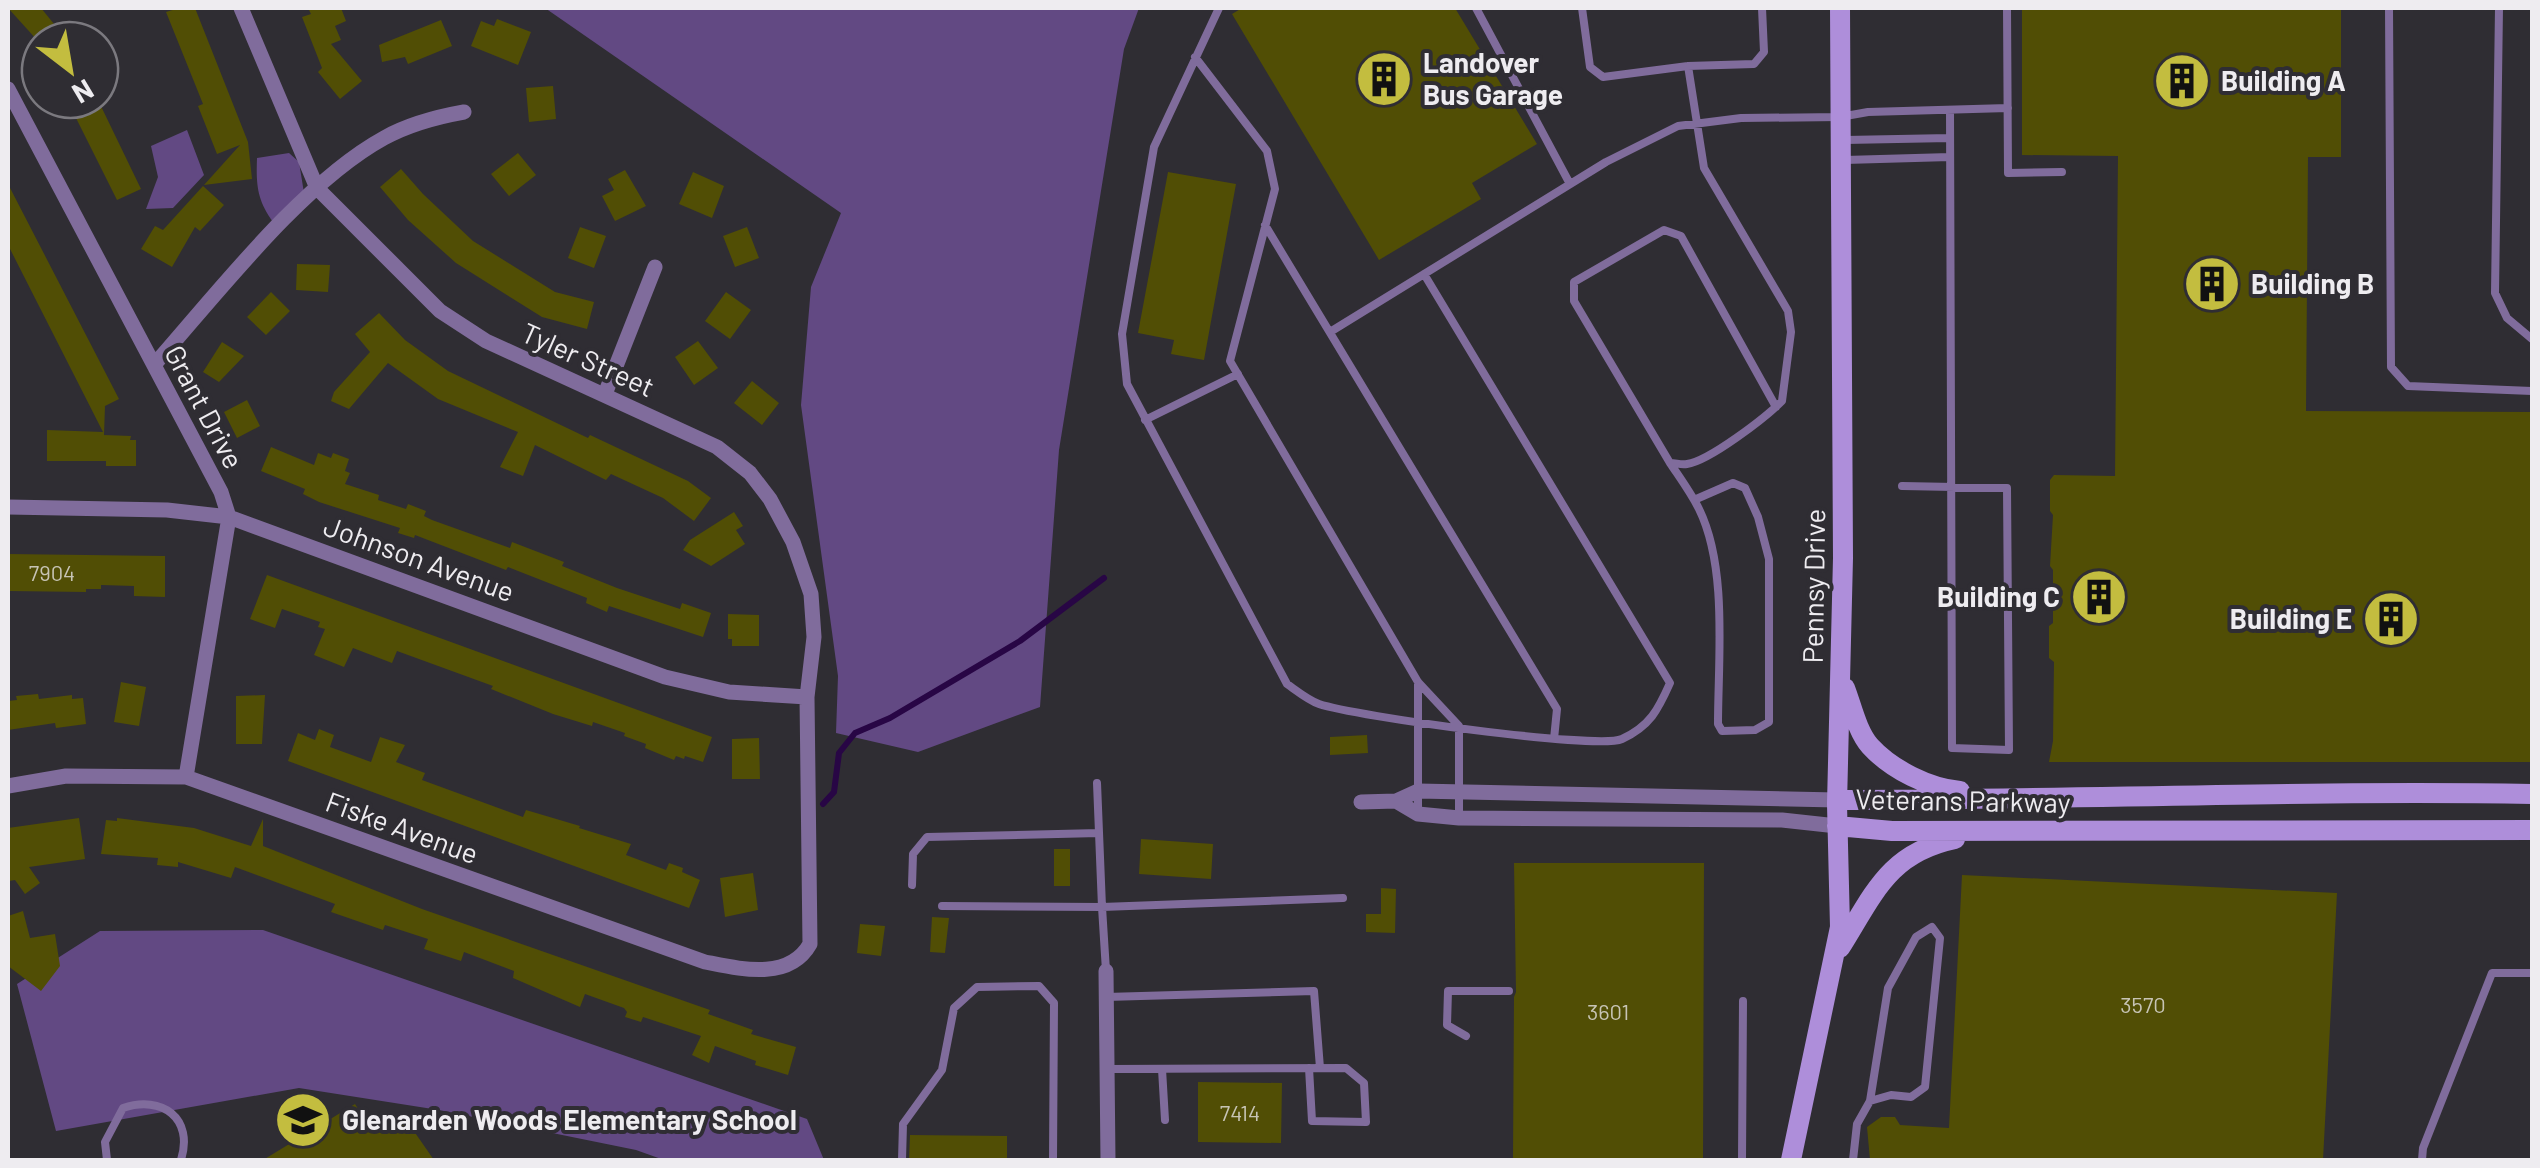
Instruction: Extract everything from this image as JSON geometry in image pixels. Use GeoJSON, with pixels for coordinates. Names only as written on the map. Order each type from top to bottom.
{"type":"FeatureCollection","features":[{"type":"Feature","properties":{"kind":"main road","name":"Pennsy Drive"},"geometry":{"type":"LineString","coordinates":[[1791,1160],[1840,927],[1840,8]]}},
{"type":"Feature","properties":{"kind":"main road"},"geometry":{"type":"LineString","coordinates":[[1841,677],[1868,744],[1898,769],[1948,790],[2041,800]]}},
{"type":"Feature","properties":{"kind":"main road","name":"Veterans Parkway"},"geometry":{"type":"LineString","coordinates":[[1837,800],[2041,800],[2374,792],[2532,794]]}},
{"type":"Feature","properties":{"kind":"main road","name":"Veterans Parkway"},"geometry":{"type":"LineString","coordinates":[[1837,826],[1892,831],[2532,830]]}},
{"type":"Feature","properties":{"kind":"main road"},"geometry":{"type":"LineString","coordinates":[[1836,954],[1888,873],[1932,843],[1988,830]]}},
{"type":"Feature","properties":{"kind":"street"},"geometry":{"type":"LineString","coordinates":[[241,8],[317,188]]}},
{"type":"Feature","properties":{"kind":"street","name":"Grant Drive"},"geometry":{"type":"LineString","coordinates":[[8,89],[221,492],[229,517]]}},
{"type":"Feature","properties":{"kind":"street"},"geometry":{"type":"LineString","coordinates":[[154,365],[317,188],[380,139],[420,122],[464,112]]}},
{"type":"Feature","properties":{"kind":"street","name":"Tyler Street"},"geometry":{"type":"LineString","coordinates":[[317,188],[404,277],[462,328],[717,447],[750,473],[770,499],[794,542],[811,594],[814,637],[807,697],[810,944],[790,966],[774,969]]}},
{"type":"Feature","properties":{"kind":"street"},"geometry":{"type":"LineString","coordinates":[[605,394],[656,266]]}},
{"type":"Feature","properties":{"kind":"street","name":"Johnson Avenue"},"geometry":{"type":"LineString","coordinates":[[8,507],[167,510],[229,517],[665,676],[728,692],[807,697]]}},
{"type":"Feature","properties":{"kind":"street"},"geometry":{"type":"LineString","coordinates":[[186,777],[229,517]]}},
{"type":"Feature","properties":{"kind":"street","name":"Fiske Avenue"},"geometry":{"type":"LineString","coordinates":[[8,786],[66,776],[186,777],[706,962],[750,970],[774,969]]}},
{"type":"Feature","properties":{"kind":"street","name":"Veterans Parkway"},"geometry":{"type":"LineString","coordinates":[[1361,802],[1396,800],[1418,791],[1837,800]]}},
{"type":"Feature","properties":{"kind":"street","name":"Veterans Parkway"},"geometry":{"type":"LineString","coordinates":[[1396,800],[1418,814],[1459,818],[1782,820],[1837,826]]}},
{"type":"Feature","properties":{"kind":"street"},"geometry":{"type":"LineString","coordinates":[[1106,971],[1108,1160]]}},
{"type":"Feature","properties":{"kind":"lane"},"geometry":{"type":"LineString","coordinates":[[1219,8],[1154,146],[1122,334],[1126,384],[1287,684],[1316,703],[1396,718],[1580,742],[1619,741],[1655,716],[1670,683],[1424,274]]}},
{"type":"Feature","properties":{"kind":"lane"},"geometry":{"type":"LineString","coordinates":[[1476,8],[1570,184]]}},
{"type":"Feature","properties":{"kind":"lane"},"geometry":{"type":"LineString","coordinates":[[1582,8],[1590,67],[1603,76],[1688,66],[1754,64],[1764,52],[1762,8]]}},
{"type":"Feature","properties":{"kind":"lane"},"geometry":{"type":"LineString","coordinates":[[2007,8],[2008,172],[2062,172]]}},
{"type":"Feature","properties":{"kind":"lane"},"geometry":{"type":"LineString","coordinates":[[2389,8],[2391,367],[2408,386],[2532,391]]}},
{"type":"Feature","properties":{"kind":"lane"},"geometry":{"type":"LineString","coordinates":[[2498,8],[2495,294],[2507,318],[2532,340]]}},
{"type":"Feature","properties":{"kind":"lane"},"geometry":{"type":"LineString","coordinates":[[1196,57],[1267,151],[1275,189],[1230,361],[1418,682],[1459,726],[1459,818]]}},
{"type":"Feature","properties":{"kind":"lane"},"geometry":{"type":"LineString","coordinates":[[1670,462],[1689,464],[1757,425],[1782,401],[1790,332],[1788,310],[1704,168],[1688,66]]}},
{"type":"Feature","properties":{"kind":"lane"},"geometry":{"type":"LineString","coordinates":[[1330,332],[1643,141],[1696,122],[2008,108]]}},
{"type":"Feature","properties":{"kind":"lane"},"geometry":{"type":"LineString","coordinates":[[1902,486],[1953,487],[2007,488],[2009,750],[1952,748],[1953,487],[1950,110]]}},
{"type":"Feature","properties":{"kind":"lane"},"geometry":{"type":"LineString","coordinates":[[1840,150],[1950,138]]}},
{"type":"Feature","properties":{"kind":"lane"},"geometry":{"type":"LineString","coordinates":[[1840,150],[1950,157]]}},
{"type":"Feature","properties":{"kind":"lane"},"geometry":{"type":"LineString","coordinates":[[1266,225],[1557,709],[1554,739]]}},
{"type":"Feature","properties":{"kind":"lane"},"geometry":{"type":"LineString","coordinates":[[1694,500],[1733,482],[1745,488],[1762,531],[1769,560],[1769,722],[1755,730],[1722,731],[1718,724],[1714,556],[1700,510],[1574,301],[1574,282],[1664,230],[1681,236],[1776,407]]}},
{"type":"Feature","properties":{"kind":"lane"},"geometry":{"type":"LineString","coordinates":[[1145,420],[1238,374]]}},
{"type":"Feature","properties":{"kind":"lane"},"geometry":{"type":"LineString","coordinates":[[1418,682],[1418,814]]}},
{"type":"Feature","properties":{"kind":"lane"},"geometry":{"type":"LineString","coordinates":[[1097,783],[1106,971]]}},
{"type":"Feature","properties":{"kind":"lane"},"geometry":{"type":"LineString","coordinates":[[912,886],[914,854],[927,837],[1099,832]]}},
{"type":"Feature","properties":{"kind":"lane"},"geometry":{"type":"LineString","coordinates":[[942,906],[1102,907],[1343,898]]}},
{"type":"Feature","properties":{"kind":"lane"},"geometry":{"type":"LineString","coordinates":[[1853,1160],[1857,1124],[1870,1100],[1888,988],[1916,938],[1932,927],[1940,938],[1925,1087],[1911,1098],[1891,1095],[1870,1100]]}},
{"type":"Feature","properties":{"kind":"lane"},"geometry":{"type":"LineString","coordinates":[[2422,1160],[2423,1148],[2492,972],[2532,973]]}},
{"type":"Feature","properties":{"kind":"lane"},"geometry":{"type":"LineString","coordinates":[[902,1160],[904,1124],[942,1070],[954,1008],[977,987],[1024,986],[1039,986],[1054,1003],[1053,1160]]}},
{"type":"Feature","properties":{"kind":"lane"},"geometry":{"type":"LineString","coordinates":[[1106,996],[1314,991],[1320,1068]]}},
{"type":"Feature","properties":{"kind":"lane"},"geometry":{"type":"LineString","coordinates":[[1466,1036],[1447,1025],[1448,991],[1509,991]]}},
{"type":"Feature","properties":{"kind":"lane"},"geometry":{"type":"LineString","coordinates":[[1742,1160],[1743,1002]]}},
{"type":"Feature","properties":{"kind":"lane"},"geometry":{"type":"LineString","coordinates":[[1108,1070],[1162,1069],[1309,1068],[1346,1068],[1364,1084],[1366,1122],[1312,1121],[1309,1068]]}},
{"type":"Feature","properties":{"kind":"lane"},"geometry":{"type":"LineString","coordinates":[[1162,1069],[1165,1120]]}},
{"type":"Feature","properties":{"kind":"lane"},"geometry":{"type":"LineString","coordinates":[[107,1160],[105,1142],[123,1108],[141,1102],[160,1104],[176,1118],[184,1140],[181,1160]]}},
{"type":"Feature","properties":{"kind":"shaded area"},"geometry":{"type":"Polygon","coordinates":[[[545,8],[1139,8],[1124,49],[1059,450],[1040,707],[918,752],[836,733],[838,676],[801,405],[811,287],[841,213],[545,8]]]}},
{"type":"Feature","properties":{"kind":"shaded area"},"geometry":{"type":"Polygon","coordinates":[[[187,130],[204,175],[173,208],[146,209],[158,177],[151,146],[187,130]]]}},
{"type":"Feature","properties":{"kind":"shaded area"},"geometry":{"type":"Polygon","coordinates":[[[289,153],[299,162],[304,193],[273,222],[259,192],[257,158],[289,153]]]}},
{"type":"Feature","properties":{"kind":"shaded area"},"geometry":{"type":"Polygon","coordinates":[[[263,930],[807,1119],[824,1160],[664,1160],[636,1150],[439,1110],[299,1088],[56,1131],[17,984],[100,931],[263,930]]]}},
{"type":"Feature","properties":{"kind":"building"},"geometry":{"type":"Polygon","coordinates":[[[8,8],[41,8],[51,20],[20,20],[8,8]]]}},
{"type":"Feature","properties":{"kind":"building"},"geometry":{"type":"Polygon","coordinates":[[[195,8],[248,142],[252,179],[204,185],[240,145],[217,154],[198,106],[203,104],[166,12],[195,8]]]}},
{"type":"Feature","properties":{"kind":"building"},"geometry":{"type":"Polygon","coordinates":[[[308,8],[341,8],[346,21],[335,26],[341,40],[331,44],[362,81],[340,99],[318,72],[322,68],[302,17],[311,14],[308,8]]]}},
{"type":"Feature","properties":{"kind":"building","name":"Landover Bus Garage"},"geometry":{"type":"Polygon","coordinates":[[[1242,8],[1455,8],[1537,144],[1472,183],[1481,199],[1379,260],[1232,14],[1242,8]]]}},
{"type":"Feature","properties":{"kind":"building"},"geometry":{"type":"Polygon","coordinates":[[[2022,8],[2341,8],[2341,157],[2308,157],[2306,411],[2532,412],[2532,762],[2049,762],[2054,662],[2049,658],[2049,626],[2053,623],[2050,480],[2054,475],[2115,476],[2118,156],[2022,155],[2022,8]]]}},
{"type":"Feature","properties":{"kind":"building"},"geometry":{"type":"Polygon","coordinates":[[[497,19],[531,32],[518,65],[471,46],[481,21],[494,26],[497,19]]]}},
{"type":"Feature","properties":{"kind":"building"},"geometry":{"type":"Polygon","coordinates":[[[441,20],[452,46],[408,64],[405,57],[382,62],[379,45],[441,20]]]}},
{"type":"Feature","properties":{"kind":"building"},"geometry":{"type":"Polygon","coordinates":[[[553,86],[556,119],[529,122],[526,88],[553,86]]]}},
{"type":"Feature","properties":{"kind":"building"},"geometry":{"type":"Polygon","coordinates":[[[77,120],[108,120],[141,189],[117,200],[77,120]]]}},
{"type":"Feature","properties":{"kind":"building"},"geometry":{"type":"Polygon","coordinates":[[[518,153],[536,175],[509,196],[491,174],[518,153]]]}},
{"type":"Feature","properties":{"kind":"building"},"geometry":{"type":"Polygon","coordinates":[[[401,169],[473,241],[555,292],[594,302],[587,329],[542,317],[456,263],[408,220],[380,187],[401,169]]]}},
{"type":"Feature","properties":{"kind":"building"},"geometry":{"type":"Polygon","coordinates":[[[625,170],[646,206],[615,221],[602,196],[614,190],[608,179],[625,170]]]}},
{"type":"Feature","properties":{"kind":"building"},"geometry":{"type":"Polygon","coordinates":[[[693,172],[724,186],[712,218],[679,204],[693,172]]]}},
{"type":"Feature","properties":{"kind":"building"},"geometry":{"type":"Polygon","coordinates":[[[1168,172],[1236,184],[1204,360],[1171,354],[1174,340],[1138,333],[1168,172]]]}},
{"type":"Feature","properties":{"kind":"building"},"geometry":{"type":"Polygon","coordinates":[[[8,184],[119,399],[105,406],[104,435],[131,436],[130,440],[136,440],[136,466],[106,466],[106,461],[47,461],[47,430],[103,432],[8,245],[8,184]]]}},
{"type":"Feature","properties":{"kind":"building"},"geometry":{"type":"Polygon","coordinates":[[[203,186],[224,205],[200,231],[195,227],[172,267],[141,249],[155,226],[163,230],[203,186]]]}},
{"type":"Feature","properties":{"kind":"building"},"geometry":{"type":"Polygon","coordinates":[[[580,227],[606,236],[594,268],[568,258],[580,227]]]}},
{"type":"Feature","properties":{"kind":"building"},"geometry":{"type":"Polygon","coordinates":[[[747,227],[759,258],[735,267],[723,236],[747,227]]]}},
{"type":"Feature","properties":{"kind":"building"},"geometry":{"type":"Polygon","coordinates":[[[297,264],[330,265],[328,292],[296,290],[297,264]]]}},
{"type":"Feature","properties":{"kind":"building"},"geometry":{"type":"Polygon","coordinates":[[[271,292],[290,311],[266,335],[247,317],[271,292]]]}},
{"type":"Feature","properties":{"kind":"building"},"geometry":{"type":"Polygon","coordinates":[[[726,292],[751,310],[730,339],[705,321],[726,292]]]}},
{"type":"Feature","properties":{"kind":"building"},"geometry":{"type":"Polygon","coordinates":[[[379,313],[405,340],[448,371],[688,481],[711,498],[694,521],[663,498],[611,474],[606,480],[535,445],[523,476],[500,467],[518,432],[438,399],[388,363],[349,409],[331,401],[334,392],[370,352],[355,334],[379,313]]]}},
{"type":"Feature","properties":{"kind":"building"},"geometry":{"type":"Polygon","coordinates":[[[698,341],[718,368],[694,385],[675,357],[698,341]]]}},
{"type":"Feature","properties":{"kind":"building"},"geometry":{"type":"Polygon","coordinates":[[[222,342],[244,356],[219,382],[203,372],[222,342]]]}},
{"type":"Feature","properties":{"kind":"building"},"geometry":{"type":"Polygon","coordinates":[[[752,381],[779,403],[762,425],[734,403],[752,381]]]}},
{"type":"Feature","properties":{"kind":"building"},"geometry":{"type":"Polygon","coordinates":[[[247,400],[260,426],[237,438],[224,412],[247,400]]]}},
{"type":"Feature","properties":{"kind":"building"},"geometry":{"type":"Polygon","coordinates":[[[271,447],[314,465],[318,453],[349,459],[345,471],[350,473],[345,484],[379,495],[378,500],[406,509],[408,504],[426,511],[424,516],[432,520],[510,548],[512,542],[617,588],[680,609],[682,603],[711,613],[703,637],[609,606],[607,612],[586,603],[587,598],[508,567],[506,570],[415,535],[414,538],[398,533],[400,528],[319,502],[303,494],[305,489],[261,471],[271,447]]]}},
{"type":"Feature","properties":{"kind":"building"},"geometry":{"type":"Polygon","coordinates":[[[734,512],[743,526],[736,530],[745,544],[711,566],[683,550],[690,540],[734,512]]]}},
{"type":"Feature","properties":{"kind":"building"},"geometry":{"type":"Polygon","coordinates":[[[8,554],[165,556],[165,597],[134,596],[134,586],[101,585],[101,589],[86,592],[8,591],[8,554]]]}},
{"type":"Feature","properties":{"kind":"building"},"geometry":{"type":"Polygon","coordinates":[[[267,575],[712,737],[703,762],[685,756],[676,756],[674,760],[645,748],[646,744],[624,736],[625,733],[553,714],[491,689],[493,686],[397,651],[392,663],[353,648],[344,667],[314,655],[325,629],[318,627],[320,622],[282,609],[275,628],[250,619],[267,575]]]}},
{"type":"Feature","properties":{"kind":"building"},"geometry":{"type":"Polygon","coordinates":[[[728,614],[759,615],[759,646],[732,646],[732,639],[728,639],[728,614]]]}},
{"type":"Feature","properties":{"kind":"building"},"geometry":{"type":"Polygon","coordinates":[[[121,682],[146,687],[139,726],[114,722],[121,682]]]}},
{"type":"Feature","properties":{"kind":"building"},"geometry":{"type":"Polygon","coordinates":[[[38,694],[39,699],[72,695],[72,699],[83,698],[86,724],[56,728],[55,723],[8,730],[8,701],[17,700],[16,696],[38,694]]]}},
{"type":"Feature","properties":{"kind":"building"},"geometry":{"type":"Polygon","coordinates":[[[265,695],[262,744],[236,744],[236,696],[265,695]]]}},
{"type":"Feature","properties":{"kind":"building"},"geometry":{"type":"Polygon","coordinates":[[[319,729],[334,735],[330,747],[371,762],[380,737],[405,745],[396,762],[425,773],[422,780],[523,817],[526,810],[631,844],[626,855],[666,870],[669,863],[683,868],[682,872],[700,880],[689,908],[288,761],[298,733],[315,740],[319,729]]]}},
{"type":"Feature","properties":{"kind":"building"},"geometry":{"type":"Polygon","coordinates":[[[1367,735],[1368,753],[1330,755],[1330,737],[1367,735]]]}},
{"type":"Feature","properties":{"kind":"building"},"geometry":{"type":"Polygon","coordinates":[[[759,738],[760,779],[732,779],[732,739],[759,738]]]}},
{"type":"Feature","properties":{"kind":"building"},"geometry":{"type":"Polygon","coordinates":[[[79,818],[85,859],[29,867],[40,883],[25,894],[15,880],[9,881],[8,828],[79,818]]]}},
{"type":"Feature","properties":{"kind":"building"},"geometry":{"type":"Polygon","coordinates":[[[263,819],[263,846],[422,909],[710,1010],[708,1014],[753,1030],[751,1034],[796,1047],[788,1075],[715,1046],[709,1063],[692,1055],[701,1036],[643,1017],[641,1022],[625,1017],[624,1008],[585,994],[580,1007],[513,978],[514,971],[464,952],[461,961],[424,949],[428,939],[385,925],[383,930],[331,912],[335,904],[235,867],[231,878],[178,862],[178,867],[157,865],[158,858],[101,854],[106,820],[194,828],[251,846],[263,819]]]}},
{"type":"Feature","properties":{"kind":"building"},"geometry":{"type":"Polygon","coordinates":[[[1141,839],[1213,844],[1211,879],[1139,874],[1141,839]]]}},
{"type":"Feature","properties":{"kind":"building"},"geometry":{"type":"Polygon","coordinates":[[[1054,849],[1070,849],[1070,886],[1054,886],[1054,849]]]}},
{"type":"Feature","properties":{"kind":"building"},"geometry":{"type":"Polygon","coordinates":[[[1514,863],[1704,863],[1703,1160],[1513,1160],[1514,863]]]}},
{"type":"Feature","properties":{"kind":"building"},"geometry":{"type":"Polygon","coordinates":[[[753,873],[758,910],[725,917],[720,878],[753,873]]]}},
{"type":"Feature","properties":{"kind":"building"},"geometry":{"type":"Polygon","coordinates":[[[1962,875],[2337,893],[2323,1160],[1870,1160],[1867,1127],[1881,1117],[1895,1117],[1900,1125],[1949,1128],[1962,875]]]}},
{"type":"Feature","properties":{"kind":"building"},"geometry":{"type":"Polygon","coordinates":[[[1381,888],[1396,889],[1395,933],[1366,932],[1366,914],[1381,914],[1381,888]]]}},
{"type":"Feature","properties":{"kind":"building"},"geometry":{"type":"Polygon","coordinates":[[[23,911],[30,938],[55,934],[60,966],[41,991],[8,966],[8,916],[23,911]]]}},
{"type":"Feature","properties":{"kind":"building"},"geometry":{"type":"Polygon","coordinates":[[[932,917],[949,918],[945,953],[930,952],[932,917]]]}},
{"type":"Feature","properties":{"kind":"building"},"geometry":{"type":"Polygon","coordinates":[[[860,924],[885,926],[881,956],[857,953],[860,924]]]}},
{"type":"Feature","properties":{"kind":"building"},"geometry":{"type":"Polygon","coordinates":[[[1198,1082],[1282,1083],[1281,1143],[1198,1142],[1198,1082]]]}},
{"type":"Feature","properties":{"kind":"building"},"geometry":{"type":"Polygon","coordinates":[[[355,1104],[371,1129],[402,1114],[434,1160],[263,1160],[355,1104]]]}},
{"type":"Feature","properties":{"kind":"building"},"geometry":{"type":"Polygon","coordinates":[[[910,1135],[1007,1136],[1007,1160],[909,1160],[910,1135]]]}},
{"type":"Feature","properties":{"kind":"waterway"},"geometry":{"type":"LineString","coordinates":[[823,804],[834,792],[839,753],[855,733],[890,718],[1020,641],[1104,578]]}},
{"type":"Feature","properties":{"kind":"place","name":"Landover Bus Garage"},"geometry":{"type":"Point","coordinates":[1384,79]}},
{"type":"Feature","properties":{"kind":"place","name":"Building A"},"geometry":{"type":"Point","coordinates":[2182,81]}},
{"type":"Feature","properties":{"kind":"place","name":"Building B"},"geometry":{"type":"Point","coordinates":[2212,284]}},
{"type":"Feature","properties":{"kind":"place","name":"Building C"},"geometry":{"type":"Point","coordinates":[2099,597]}},
{"type":"Feature","properties":{"kind":"place","name":"Building E"},"geometry":{"type":"Point","coordinates":[2391,619]}},
{"type":"Feature","properties":{"kind":"place","name":"Glenarden Woods Elementary School"},"geometry":{"type":"Point","coordinates":[303,1120]}}]}
